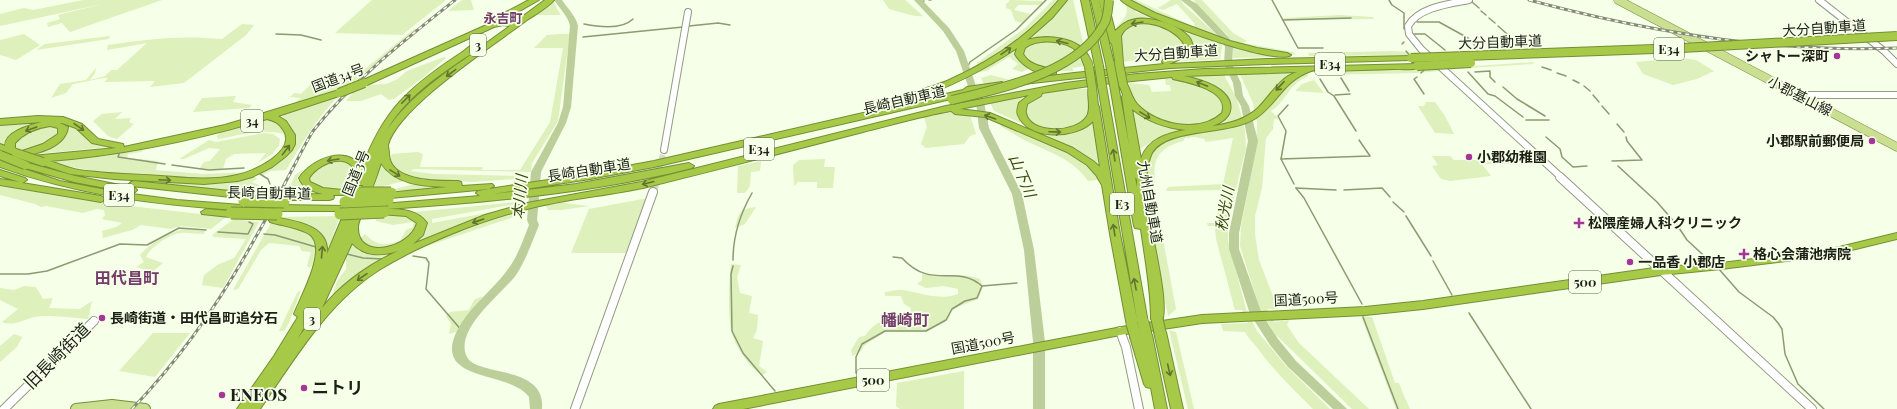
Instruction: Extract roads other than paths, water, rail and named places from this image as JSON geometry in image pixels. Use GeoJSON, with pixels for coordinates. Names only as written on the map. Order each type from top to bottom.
{"type":"FeatureCollection","features":[{"type":"Feature","properties":{"kind":"highway","name":"34"},"geometry":{"type":"LineString","coordinates":[[451,43],[535,0]]}},
{"type":"Feature","properties":{"kind":"highway","name":"国道3号"},"geometry":{"type":"LineString","coordinates":[[243,409],[288,352],[297,330],[322,282],[347,201],[379,136],[390,119],[410,96],[448,65],[478,48],[508,28],[539,0]]}},
{"type":"Feature","properties":{"kind":"highway","name":"国道3号"},"geometry":{"type":"LineString","coordinates":[[253,409],[331,280],[386,139],[399,119],[418,99],[512,24],[550,0]]}},
{"type":"Feature","properties":{"kind":"highway"},"geometry":{"type":"LineString","coordinates":[[281,208],[347,201],[388,201],[556,189],[651,159],[894,103],[934,90],[973,71],[1027,36],[1051,14],[1062,0]]}},
{"type":"Feature","properties":{"kind":"highway"},"geometry":{"type":"LineString","coordinates":[[1084,0],[1089,67]]}},
{"type":"Feature","properties":{"kind":"highway","name":"九州自動車道"},"geometry":{"type":"LineString","coordinates":[[1084,0],[1106,78],[1177,409]]}},
{"type":"Feature","properties":{"kind":"highway","name":"九州自動車道"},"geometry":{"type":"LineString","coordinates":[[1095,0],[1138,323]]}},
{"type":"Feature","properties":{"kind":"highway"},"geometry":{"type":"LineString","coordinates":[[1103,0],[1119,64]]}},
{"type":"Feature","properties":{"kind":"highway"},"geometry":{"type":"LineString","coordinates":[[0,182],[58,190],[119,202],[200,211],[238,206],[281,208],[347,201],[456,201],[556,189],[681,164],[959,98],[1024,81],[1052,69],[1074,56],[1093,40],[1101,30],[1108,13],[1109,0]]}},
{"type":"Feature","properties":{"kind":"highway"},"geometry":{"type":"LineString","coordinates":[[1125,0],[1152,14],[1206,35],[1249,49],[1282,55],[1413,61]]}},
{"type":"Feature","properties":{"kind":"highway"},"geometry":{"type":"LineString","coordinates":[[1106,78],[1033,96],[1023,103],[1021,110],[1023,118],[1032,126],[1047,132],[1065,132],[1080,128],[1087,123],[1093,113],[1106,78],[1119,64],[1117,34],[1129,25],[1144,22],[1162,24],[1176,29],[1186,37],[1188,46],[1183,55],[1169,62],[1128,69]]}},
{"type":"Feature","properties":{"kind":"highway","name":"国道34号"},"geometry":{"type":"LineString","coordinates":[[1,162],[140,146],[268,117],[364,84],[492,25],[512,24]]}},
{"type":"Feature","properties":{"kind":"highway","name":"大分自動車道"},"geometry":{"type":"LineString","coordinates":[[1245,64],[1289,60],[1413,61],[1442,57],[1682,48],[1897,36]]}},
{"type":"Feature","properties":{"kind":"highway"},"geometry":{"type":"LineString","coordinates":[[908,119],[959,98],[980,94],[1106,78],[1151,76],[1187,79],[1206,86],[1219,94],[1226,103],[1228,109],[1222,118],[1206,126],[1186,127],[1164,123],[1150,118],[1136,108],[1128,96],[1106,78],[1089,67],[1084,55],[1079,49],[1062,41],[1046,39],[1036,40],[1023,46],[1019,51],[1020,57],[1034,67],[1051,72],[1083,72],[1149,66],[1245,64],[1357,67]]}},
{"type":"Feature","properties":{"kind":"highway","name":"大分自動車道"},"geometry":{"type":"LineString","coordinates":[[1245,64],[1535,58],[1733,50],[1897,40]]}},
{"type":"Feature","properties":{"kind":"highway"},"geometry":{"type":"LineString","coordinates":[[1157,319],[1156,290],[1144,220],[1142,196],[1144,161],[1149,151],[1156,144],[1179,134],[1235,125],[1250,118],[1266,105],[1282,83],[1297,74],[1322,69],[1413,61]]}},
{"type":"Feature","properties":{"kind":"highway"},"geometry":{"type":"LineString","coordinates":[[980,94],[1065,86],[1216,65]]}},
{"type":"Feature","properties":{"kind":"highway","name":"大分自動車道"},"geometry":{"type":"LineString","coordinates":[[1106,78],[1216,65]]}},
{"type":"Feature","properties":{"kind":"highway","name":"大分自動車道"},"geometry":{"type":"LineString","coordinates":[[1106,78],[1128,69],[1216,65]]}},
{"type":"Feature","properties":{"kind":"highway"},"geometry":{"type":"LineString","coordinates":[[894,103],[959,98],[1074,75],[1106,78],[1137,77]]}},
{"type":"Feature","properties":{"kind":"highway"},"geometry":{"type":"LineString","coordinates":[[1065,86],[1106,78]]}},
{"type":"Feature","properties":{"kind":"highway"},"geometry":{"type":"LineString","coordinates":[[1106,78],[1108,190],[1123,281],[1138,323],[1158,409]]}},
{"type":"Feature","properties":{"kind":"highway"},"geometry":{"type":"LineString","coordinates":[[1106,78],[1142,196]]}},
{"type":"Feature","properties":{"kind":"highway","name":"長崎自動車道"},"geometry":{"type":"LineString","coordinates":[[556,189],[653,164],[959,98]]}},
{"type":"Feature","properties":{"kind":"highway","name":"長崎自動車道"},"geometry":{"type":"LineString","coordinates":[[556,189],[660,172],[959,98]]}},
{"type":"Feature","properties":{"kind":"highway"},"geometry":{"type":"LineString","coordinates":[[288,352],[335,300],[363,276],[400,254],[474,222],[532,180],[556,189],[589,194],[640,185],[908,119],[946,112],[974,112],[1006,122],[1084,158],[1100,173],[1108,190]]}},
{"type":"Feature","properties":{"kind":"highway"},"geometry":{"type":"LineString","coordinates":[[70,171],[104,176],[191,181],[221,181],[243,177],[258,171],[276,160],[287,150],[291,142],[290,135],[282,122],[277,117],[268,117]]}},
{"type":"Feature","properties":{"kind":"highway"},"geometry":{"type":"LineString","coordinates":[[0,122],[38,119],[63,120],[79,126],[92,139],[100,143],[118,146],[140,146]]}},
{"type":"Feature","properties":{"kind":"highway"},"geometry":{"type":"LineString","coordinates":[[660,172],[812,138],[890,123]]}},
{"type":"Feature","properties":{"kind":"highway"},"geometry":{"type":"LineString","coordinates":[[1,162],[45,147],[62,135],[63,128],[58,125],[48,124],[24,131],[13,139],[9,145],[10,149],[16,153]]}},
{"type":"Feature","properties":{"kind":"highway"},"geometry":{"type":"LineString","coordinates":[[653,164],[801,124]]}},
{"type":"Feature","properties":{"kind":"highway"},"geometry":{"type":"LineString","coordinates":[[386,139],[383,151],[385,164],[396,174],[407,179],[422,182],[456,184],[516,193]]}},
{"type":"Feature","properties":{"kind":"highway","name":"国道34号"},"geometry":{"type":"LineString","coordinates":[[1,162],[85,155],[163,142]]}},
{"type":"Feature","properties":{"kind":"highway"},"geometry":{"type":"LineString","coordinates":[[0,147],[70,171],[157,187],[238,206]]}},
{"type":"Feature","properties":{"kind":"highway"},"geometry":{"type":"LineString","coordinates":[[339,159],[356,162],[360,171],[347,201],[324,191],[312,188],[306,183],[304,178],[309,170],[323,162],[339,159]]}},
{"type":"Feature","properties":{"kind":"highway"},"geometry":{"type":"LineString","coordinates":[[1,162],[58,190]]}},
{"type":"Feature","properties":{"kind":"highway","name":"長崎自動車道"},"geometry":{"type":"LineString","coordinates":[[1,162],[25,164],[68,177],[122,188],[238,206]]}},
{"type":"Feature","properties":{"kind":"highway","name":"長崎自動車道"},"geometry":{"type":"LineString","coordinates":[[1,162],[42,178],[113,194],[176,202],[281,208]]}},
{"type":"Feature","properties":{"kind":"highway"},"geometry":{"type":"LineString","coordinates":[[388,201],[423,193],[516,193]]}},
{"type":"Feature","properties":{"kind":"highway"},"geometry":{"type":"LineString","coordinates":[[354,219],[353,238],[358,245],[367,250],[381,251],[396,248],[410,242],[421,230],[422,223],[416,216],[406,213],[388,201]]}},
{"type":"Feature","properties":{"kind":"highway"},"geometry":{"type":"LineString","coordinates":[[281,208],[300,224],[311,229],[321,239],[323,248],[319,266],[292,334],[288,352]]}},
{"type":"Feature","properties":{"kind":"highway","name":"国道500号"},"geometry":{"type":"LineString","coordinates":[[718,409],[732,408],[1046,347],[1120,331],[1178,322],[1423,305],[1661,271],[1720,266],[1827,253],[1897,236]]}},
{"type":"Feature","properties":{"kind":"highway"},"geometry":{"type":"LineString","coordinates":[[1141,336],[1161,409]]}},
{"type":"Feature","properties":{"kind":"main road","name":"小郡基山線"},"geometry":{"type":"LineString","coordinates":[[1618,0],[1897,147]]}},
{"type":"Feature","properties":{"kind":"main road"},"geometry":{"type":"LineString","coordinates":[[76,409],[112,405],[145,409]]}},
{"type":"Feature","properties":{"kind":"street"},"geometry":{"type":"LineString","coordinates":[[1469,0],[1428,10],[1420,14],[1411,21],[1407,30],[1408,34],[1445,71],[1812,409]]}},
{"type":"Feature","properties":{"kind":"street"},"geometry":{"type":"LineString","coordinates":[[1819,0],[1884,51],[1897,64]]}},
{"type":"Feature","properties":{"kind":"street"},"geometry":{"type":"LineString","coordinates":[[664,150],[688,12]]}},
{"type":"Feature","properties":{"kind":"street"},"geometry":{"type":"LineString","coordinates":[[1797,95],[1897,95]]}},
{"type":"Feature","properties":{"kind":"street"},"geometry":{"type":"LineString","coordinates":[[575,409],[653,192]]}},
{"type":"Feature","properties":{"kind":"street","name":"旧長崎街道"},"geometry":{"type":"LineString","coordinates":[[4,409],[94,320]]}},
{"type":"Feature","properties":{"kind":"street"},"geometry":{"type":"LineString","coordinates":[[1120,331],[1126,347],[1140,409]]}},
{"type":"Feature","properties":{"kind":"waterway","name":"本川川"},"geometry":{"type":"LineString","coordinates":[[536,409],[537,402],[535,396],[526,386],[507,377],[495,373],[476,370],[465,364],[461,359],[459,352],[459,341],[463,330],[470,319],[516,266],[534,225],[532,220],[536,172],[562,123],[567,107],[574,26],[573,20],[566,13],[558,0]]}},
{"type":"Feature","properties":{"kind":"waterway","name":"山下川"},"geometry":{"type":"LineString","coordinates":[[918,0],[946,30],[960,51],[973,89],[980,102],[984,128],[1017,194],[1029,250],[1039,342],[1039,409]]}},
{"type":"Feature","properties":{"kind":"waterway"},"geometry":{"type":"LineString","coordinates":[[967,68],[970,62],[1016,30],[1046,0]]}},
{"type":"Feature","properties":{"kind":"waterway","name":"秋光川"},"geometry":{"type":"LineString","coordinates":[[1185,0],[1194,6],[1226,39],[1229,47],[1228,64],[1237,83],[1239,96],[1245,106],[1253,141],[1234,233],[1234,249],[1256,314],[1274,342],[1292,364],[1341,409]]}},
{"type":"Feature","properties":{"kind":"waterway"},"geometry":{"type":"LineString","coordinates":[[1272,0],[1298,48],[1323,48]]}},
{"type":"Feature","properties":{"kind":"waterway"},"geometry":{"type":"LineString","coordinates":[[1389,0],[1392,5],[1404,13],[1404,29]]}},
{"type":"Feature","properties":{"kind":"waterway","name":"山下川"},"geometry":{"type":"LineString","coordinates":[[920,2],[924,1]]}},
{"type":"Feature","properties":{"kind":"waterway"},"geometry":{"type":"LineString","coordinates":[[1472,2],[1479,8]]}},
{"type":"Feature","properties":{"kind":"waterway"},"geometry":{"type":"LineString","coordinates":[[1481,11],[1486,15]]}},
{"type":"Feature","properties":{"kind":"waterway"},"geometry":{"type":"LineString","coordinates":[[1283,20],[1351,18]]}},
{"type":"Feature","properties":{"kind":"waterway"},"geometry":{"type":"LineString","coordinates":[[1489,18],[1495,23]]}},
{"type":"Feature","properties":{"kind":"waterway"},"geometry":{"type":"LineString","coordinates":[[584,24],[610,27],[623,25],[633,19]]}},
{"type":"Feature","properties":{"kind":"waterway"},"geometry":{"type":"LineString","coordinates":[[1417,22],[1439,22],[1468,38],[1477,48]]}},
{"type":"Feature","properties":{"kind":"waterway"},"geometry":{"type":"LineString","coordinates":[[689,26],[718,23],[730,25]]}},
{"type":"Feature","properties":{"kind":"waterway"},"geometry":{"type":"LineString","coordinates":[[1498,26],[1514,40]]}},
{"type":"Feature","properties":{"kind":"waterway"},"geometry":{"type":"LineString","coordinates":[[583,37],[683,27]]}},
{"type":"Feature","properties":{"kind":"waterway"},"geometry":{"type":"LineString","coordinates":[[276,34],[301,35],[321,40]]}},
{"type":"Feature","properties":{"kind":"waterway"},"geometry":{"type":"LineString","coordinates":[[1414,34],[1425,34],[1445,50]]}},
{"type":"Feature","properties":{"kind":"waterway"},"geometry":{"type":"LineString","coordinates":[[1516,42],[1522,47]]}},
{"type":"Feature","properties":{"kind":"waterway"},"geometry":{"type":"LineString","coordinates":[[1406,51],[1410,56]]}},
{"type":"Feature","properties":{"kind":"waterway"},"geometry":{"type":"LineString","coordinates":[[1542,67],[1551,70]]}},
{"type":"Feature","properties":{"kind":"waterway"},"geometry":{"type":"LineString","coordinates":[[1421,73],[1424,70],[1422,68]]}},
{"type":"Feature","properties":{"kind":"waterway"},"geometry":{"type":"LineString","coordinates":[[1475,72],[1490,71],[1490,77],[1495,82]]}},
{"type":"Feature","properties":{"kind":"waterway"},"geometry":{"type":"LineString","coordinates":[[1468,72],[1488,94],[1495,96],[1523,117]]}},
{"type":"Feature","properties":{"kind":"waterway"},"geometry":{"type":"LineString","coordinates":[[1557,73],[1566,76]]}},
{"type":"Feature","properties":{"kind":"waterway"},"geometry":{"type":"LineString","coordinates":[[1417,77],[1414,79],[1424,94]]}},
{"type":"Feature","properties":{"kind":"waterway"},"geometry":{"type":"LineString","coordinates":[[1341,78],[1349,91]]}},
{"type":"Feature","properties":{"kind":"waterway"},"geometry":{"type":"LineString","coordinates":[[1320,79],[1328,92],[1334,96],[1356,131]]}},
{"type":"Feature","properties":{"kind":"waterway"},"geometry":{"type":"LineString","coordinates":[[1573,80],[1579,83]]}},
{"type":"Feature","properties":{"kind":"waterway"},"geometry":{"type":"LineString","coordinates":[[1584,86],[1590,91]]}},
{"type":"Feature","properties":{"kind":"waterway"},"geometry":{"type":"LineString","coordinates":[[1503,87],[1517,99],[1545,116]]}},
{"type":"Feature","properties":{"kind":"waterway"},"geometry":{"type":"LineString","coordinates":[[1335,95],[1350,94]]}},
{"type":"Feature","properties":{"kind":"waterway"},"geometry":{"type":"LineString","coordinates":[[1593,95],[1599,102]]}},
{"type":"Feature","properties":{"kind":"waterway"},"geometry":{"type":"LineString","coordinates":[[1281,159],[1286,131],[1278,116],[1288,105]]}},
{"type":"Feature","properties":{"kind":"waterway"},"geometry":{"type":"LineString","coordinates":[[1602,106],[1609,114]]}},
{"type":"Feature","properties":{"kind":"waterway"},"geometry":{"type":"LineString","coordinates":[[1526,120],[1549,120]]}},
{"type":"Feature","properties":{"kind":"waterway"},"geometry":{"type":"LineString","coordinates":[[1617,124],[1624,132]]}},
{"type":"Feature","properties":{"kind":"waterway"},"geometry":{"type":"LineString","coordinates":[[1546,137],[1560,149],[1562,157],[1573,167],[1587,166]]}},
{"type":"Feature","properties":{"kind":"waterway"},"geometry":{"type":"LineString","coordinates":[[1612,161],[1642,160],[1627,141],[1626,137]]}},
{"type":"Feature","properties":{"kind":"waterway"},"geometry":{"type":"LineString","coordinates":[[1281,159],[1370,156],[1359,140]]}},
{"type":"Feature","properties":{"kind":"waterway"},"geometry":{"type":"LineString","coordinates":[[119,154],[118,157],[165,164]]}},
{"type":"Feature","properties":{"kind":"waterway"},"geometry":{"type":"LineString","coordinates":[[1281,159],[1294,184]]}},
{"type":"Feature","properties":{"kind":"waterway"},"geometry":{"type":"LineString","coordinates":[[172,165],[209,170],[244,168]]}},
{"type":"Feature","properties":{"kind":"waterway"},"geometry":{"type":"LineString","coordinates":[[1618,166],[1657,202],[1677,225],[1687,240],[1714,265]]}},
{"type":"Feature","properties":{"kind":"waterway"},"geometry":{"type":"LineString","coordinates":[[260,174],[268,179],[270,184]]}},
{"type":"Feature","properties":{"kind":"waterway"},"geometry":{"type":"LineString","coordinates":[[1336,190],[1296,188],[1304,198],[1362,304]]}},
{"type":"Feature","properties":{"kind":"waterway"},"geometry":{"type":"LineString","coordinates":[[1344,190],[1382,188],[1390,197]]}},
{"type":"Feature","properties":{"kind":"waterway"},"geometry":{"type":"LineString","coordinates":[[733,260],[734,242],[738,225],[752,193]]}},
{"type":"Feature","properties":{"kind":"waterway"},"geometry":{"type":"LineString","coordinates":[[1393,202],[1404,212]]}},
{"type":"Feature","properties":{"kind":"waterway"},"geometry":{"type":"LineString","coordinates":[[1406,216],[1431,256]]}},
{"type":"Feature","properties":{"kind":"waterway"},"geometry":{"type":"LineString","coordinates":[[218,232],[248,234],[253,224],[249,222]]}},
{"type":"Feature","properties":{"kind":"waterway"},"geometry":{"type":"LineString","coordinates":[[0,274],[28,274],[47,271],[120,244],[147,245],[179,228],[206,230]]}},
{"type":"Feature","properties":{"kind":"waterway"},"geometry":{"type":"LineString","coordinates":[[264,234],[275,235],[316,247]]}},
{"type":"Feature","properties":{"kind":"waterway"},"geometry":{"type":"LineString","coordinates":[[347,254],[363,258],[383,259]]}},
{"type":"Feature","properties":{"kind":"waterway"},"geometry":{"type":"LineString","coordinates":[[413,256],[426,258],[429,263],[426,289],[463,332]]}},
{"type":"Feature","properties":{"kind":"waterway"},"geometry":{"type":"LineString","coordinates":[[893,257],[902,258],[913,268],[924,273],[963,277],[982,286]]}},
{"type":"Feature","properties":{"kind":"waterway"},"geometry":{"type":"LineString","coordinates":[[1433,261],[1452,295]]}},
{"type":"Feature","properties":{"kind":"waterway"},"geometry":{"type":"LineString","coordinates":[[733,266],[731,274],[732,331],[743,353],[775,391]]}},
{"type":"Feature","properties":{"kind":"waterway"},"geometry":{"type":"LineString","coordinates":[[1718,268],[1739,292],[1773,317],[1778,323],[1782,329],[1785,354],[1798,384],[1824,409]]}},
{"type":"Feature","properties":{"kind":"waterway"},"geometry":{"type":"LineString","coordinates":[[982,286],[1017,283]]}},
{"type":"Feature","properties":{"kind":"waterway"},"geometry":{"type":"LineString","coordinates":[[856,373],[856,357],[862,344],[885,331],[926,331],[946,320],[952,309],[965,301],[977,298],[982,286]]}},
{"type":"Feature","properties":{"kind":"waterway"},"geometry":{"type":"LineString","coordinates":[[1469,313],[1531,409]]}},
{"type":"Feature","properties":{"kind":"waterway"},"geometry":{"type":"LineString","coordinates":[[1363,317],[1398,409]]}},
{"type":"Feature","properties":{"kind":"tunnel"},"geometry":{"type":"LineString","coordinates":[[657,178],[664,150]]}},
{"type":"Feature","properties":{"kind":"tunnel"},"geometry":{"type":"LineString","coordinates":[[653,192],[657,177]]}},
{"type":"Feature","properties":{"kind":"railway"},"geometry":{"type":"LineString","coordinates":[[132,409],[167,370],[199,329],[241,263],[313,131],[345,95],[380,61],[455,0]]}},
{"type":"Feature","properties":{"kind":"railway"},"geometry":{"type":"LineString","coordinates":[[1529,0],[1619,22],[1711,38],[1804,47],[1850,49],[1897,48]]}},
{"type":"Feature","properties":{"kind":"place","name":"シャトー深町"},"geometry":{"type":"Point","coordinates":[1837,56]}},
{"type":"Feature","properties":{"kind":"place","name":"小郡駅前郵便局"},"geometry":{"type":"Point","coordinates":[1872,141]}},
{"type":"Feature","properties":{"kind":"place","name":"小郡幼稚園"},"geometry":{"type":"Point","coordinates":[1469,157]}},
{"type":"Feature","properties":{"kind":"place","name":"松隈産婦人科クリニック"},"geometry":{"type":"Point","coordinates":[1579,223]}},
{"type":"Feature","properties":{"kind":"place","name":"格心会蒲池病院"},"geometry":{"type":"Point","coordinates":[1744,254]}},
{"type":"Feature","properties":{"kind":"place","name":"一品香 小郡店"},"geometry":{"type":"Point","coordinates":[1630,262]}},
{"type":"Feature","properties":{"kind":"place","name":"長崎街道・田代昌町追分石"},"geometry":{"type":"Point","coordinates":[102,318]}},
{"type":"Feature","properties":{"kind":"place","name":"ニトリ"},"geometry":{"type":"Point","coordinates":[304,388]}},
{"type":"Feature","properties":{"kind":"place","name":"ENEOS"},"geometry":{"type":"Point","coordinates":[222,395]}},
{"type":"Feature","properties":{"kind":"district","name":"永吉町"},"geometry":{"type":"Point","coordinates":[503,18]}},
{"type":"Feature","properties":{"kind":"district","name":"田代昌町"},"geometry":{"type":"Point","coordinates":[127,278]}},
{"type":"Feature","properties":{"kind":"district","name":"幡崎町"},"geometry":{"type":"Point","coordinates":[905,320]}}]}
